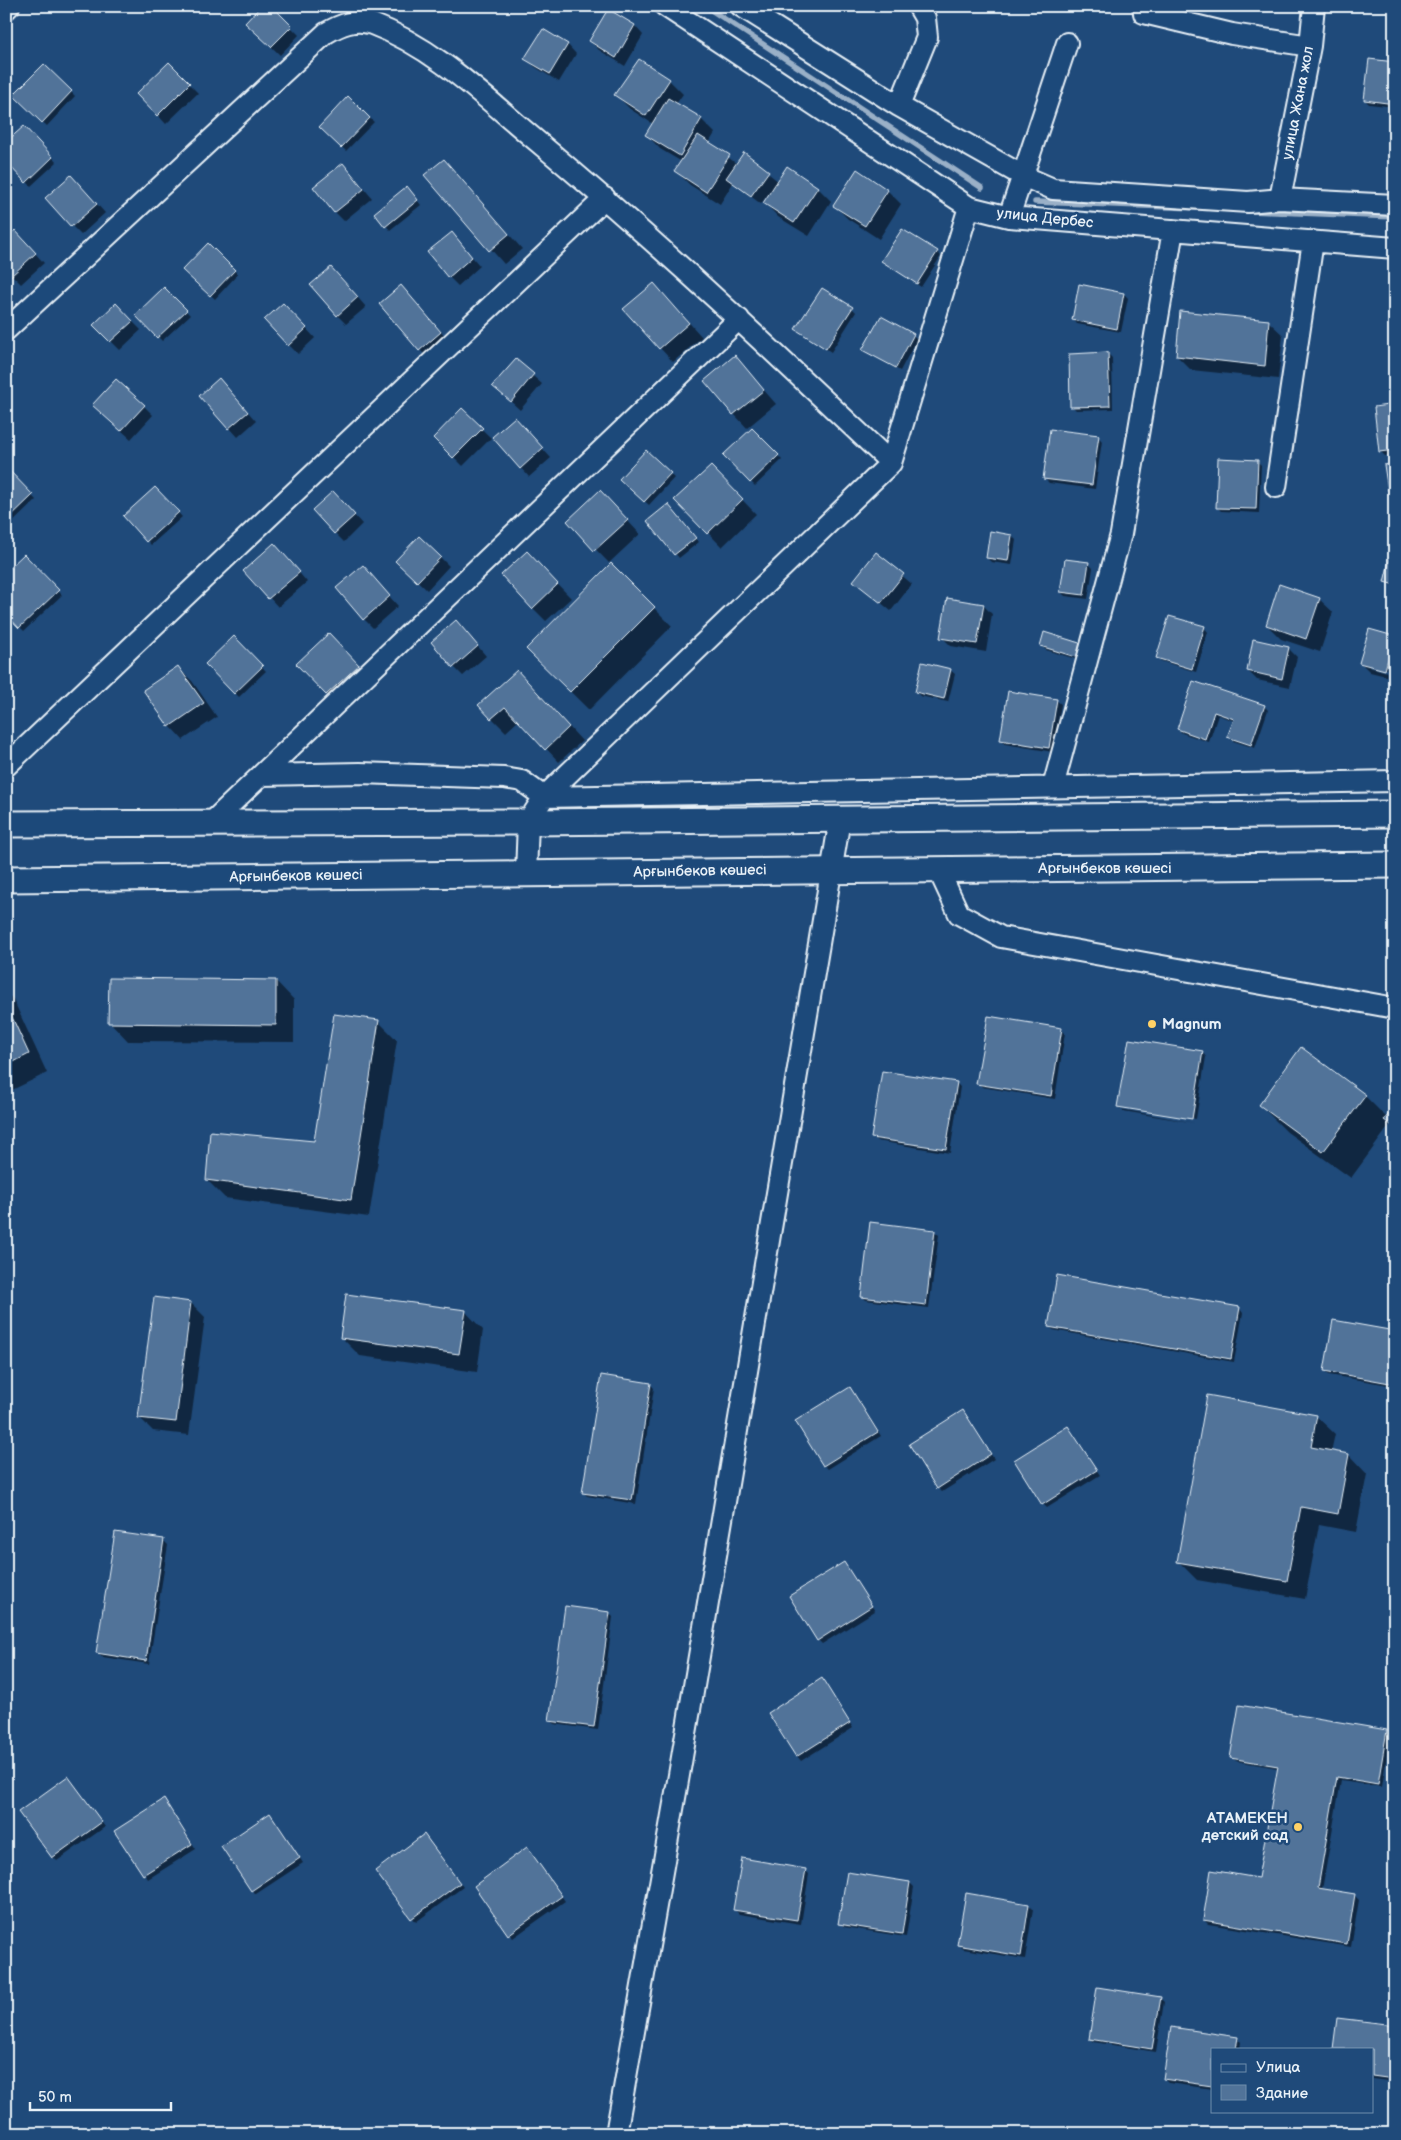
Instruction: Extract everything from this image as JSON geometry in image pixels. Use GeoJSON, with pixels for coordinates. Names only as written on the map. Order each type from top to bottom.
{"type":"FeatureCollection","features":[{"type":"Feature","properties":{"kind":"main road"},"geometry":{"type":"LineString","coordinates":[[6,824],[528,822],[1395,814]]}},
{"type":"Feature","properties":{"kind":"main road","name":"Арғынбеков көшесі"},"geometry":{"type":"LineString","coordinates":[[6,878],[1395,865]]}},
{"type":"Feature","properties":{"kind":"street"},"geometry":{"type":"LineString","coordinates":[[6,9],[9,6]]}},
{"type":"Feature","properties":{"kind":"street","name":"улица Дербес"},"geometry":{"type":"LineString","coordinates":[[665,6],[969,207],[1009,217],[1395,248]]}},
{"type":"Feature","properties":{"kind":"street","name":"улица Дербес"},"geometry":{"type":"LineString","coordinates":[[742,6],[899,106],[1023,176],[1053,189],[1248,202],[1280,199],[1395,205]]}},
{"type":"Feature","properties":{"kind":"street"},"geometry":{"type":"LineString","coordinates":[[899,106],[927,37],[924,18],[918,6]]}},
{"type":"Feature","properties":{"kind":"street","name":"улица Жана жол"},"geometry":{"type":"LineString","coordinates":[[1280,199],[1310,46],[1314,6]]}},
{"type":"Feature","properties":{"kind":"street"},"geometry":{"type":"LineString","coordinates":[[1143,9],[1232,34],[1310,46]]}},
{"type":"Feature","properties":{"kind":"street"},"geometry":{"type":"LineString","coordinates":[[6,330],[326,33],[345,22],[371,23],[435,56],[605,198],[739,319],[891,463]]}},
{"type":"Feature","properties":{"kind":"street"},"geometry":{"type":"LineString","coordinates":[[1009,217],[1067,42]]}},
{"type":"Feature","properties":{"kind":"street"},"geometry":{"type":"LineString","coordinates":[[6,766],[605,198]]}},
{"type":"Feature","properties":{"kind":"street"},"geometry":{"type":"LineString","coordinates":[[526,874],[528,822],[544,797],[891,463],[969,207]]}},
{"type":"Feature","properties":{"kind":"street"},"geometry":{"type":"LineString","coordinates":[[1053,787],[1121,534],[1173,230]]}},
{"type":"Feature","properties":{"kind":"street"},"geometry":{"type":"LineString","coordinates":[[1276,486],[1313,241]]}},
{"type":"Feature","properties":{"kind":"street"},"geometry":{"type":"LineString","coordinates":[[212,822],[739,319]]}},
{"type":"Feature","properties":{"kind":"street"},"geometry":{"type":"LineString","coordinates":[[262,775],[360,773],[504,778],[522,781],[544,797],[1395,780]]}},
{"type":"Feature","properties":{"kind":"street"},"geometry":{"type":"LineString","coordinates":[[616,2134],[679,1775],[840,819]]}},
{"type":"Feature","properties":{"kind":"street"},"geometry":{"type":"LineString","coordinates":[[938,870],[959,914],[1001,937],[1395,1008]]}},
{"type":"Feature","properties":{"kind":"building"},"geometry":{"type":"Polygon","coordinates":[[[261,6],[272,6],[292,26],[271,47],[245,23],[261,6]]]}},
{"type":"Feature","properties":{"kind":"building"},"geometry":{"type":"Polygon","coordinates":[[[608,9],[635,25],[616,58],[589,41],[608,9]]]}},
{"type":"Feature","properties":{"kind":"building"},"geometry":{"type":"Polygon","coordinates":[[[543,29],[568,44],[550,74],[524,59],[543,29]]]}},
{"type":"Feature","properties":{"kind":"building"},"geometry":{"type":"Polygon","coordinates":[[[639,59],[670,79],[646,116],[614,95],[639,59]]]}},
{"type":"Feature","properties":{"kind":"building"},"geometry":{"type":"Polygon","coordinates":[[[1369,59],[1395,62],[1395,104],[1364,100],[1369,59]]]}},
{"type":"Feature","properties":{"kind":"building"},"geometry":{"type":"Polygon","coordinates":[[[169,62],[190,83],[157,116],[136,94],[169,62]]]}},
{"type":"Feature","properties":{"kind":"building"},"geometry":{"type":"Polygon","coordinates":[[[44,64],[72,91],[42,123],[13,95],[44,64]]]}},
{"type":"Feature","properties":{"kind":"building"},"geometry":{"type":"Polygon","coordinates":[[[348,96],[370,118],[341,148],[319,127],[348,96]]]}},
{"type":"Feature","properties":{"kind":"building"},"geometry":{"type":"Polygon","coordinates":[[[668,98],[702,118],[680,156],[645,135],[668,98]]]}},
{"type":"Feature","properties":{"kind":"building"},"geometry":{"type":"Polygon","coordinates":[[[1393,115],[1395,115],[1395,148],[1390,147],[1393,115]]]}},
{"type":"Feature","properties":{"kind":"building"},"geometry":{"type":"Polygon","coordinates":[[[24,126],[53,157],[26,183],[6,162],[6,142],[24,126]]]}},
{"type":"Feature","properties":{"kind":"building"},"geometry":{"type":"Polygon","coordinates":[[[698,135],[730,155],[706,192],[674,171],[698,135]]]}},
{"type":"Feature","properties":{"kind":"building"},"geometry":{"type":"Polygon","coordinates":[[[744,152],[769,171],[751,196],[726,178],[744,152]]]}},
{"type":"Feature","properties":{"kind":"building"},"geometry":{"type":"Polygon","coordinates":[[[444,159],[509,234],[489,251],[424,175],[444,159]]]}},
{"type":"Feature","properties":{"kind":"building"},"geometry":{"type":"Polygon","coordinates":[[[343,163],[364,189],[334,213],[313,187],[343,163]]]}},
{"type":"Feature","properties":{"kind":"building"},"geometry":{"type":"Polygon","coordinates":[[[787,166],[818,187],[794,223],[763,203],[787,166]]]}},
{"type":"Feature","properties":{"kind":"building"},"geometry":{"type":"Polygon","coordinates":[[[857,169],[888,190],[865,226],[833,206],[857,169]]]}},
{"type":"Feature","properties":{"kind":"building"},"geometry":{"type":"Polygon","coordinates":[[[71,175],[97,204],[71,227],[45,198],[71,175]]]}},
{"type":"Feature","properties":{"kind":"building"},"geometry":{"type":"Polygon","coordinates":[[[407,186],[418,200],[385,227],[374,213],[407,186]]]}},
{"type":"Feature","properties":{"kind":"building"},"geometry":{"type":"Polygon","coordinates":[[[902,229],[938,251],[917,284],[881,261],[902,229]]]}},
{"type":"Feature","properties":{"kind":"building"},"geometry":{"type":"Polygon","coordinates":[[[15,230],[36,253],[11,276],[6,271],[6,239],[15,230]]]}},
{"type":"Feature","properties":{"kind":"building"},"geometry":{"type":"Polygon","coordinates":[[[452,232],[472,257],[448,278],[427,252],[452,232]]]}},
{"type":"Feature","properties":{"kind":"building"},"geometry":{"type":"Polygon","coordinates":[[[208,243],[235,270],[210,296],[182,270],[208,243]]]}},
{"type":"Feature","properties":{"kind":"building"},"geometry":{"type":"Polygon","coordinates":[[[331,267],[358,297],[337,316],[310,285],[331,267]]]}},
{"type":"Feature","properties":{"kind":"building"},"geometry":{"type":"Polygon","coordinates":[[[654,283],[689,323],[659,349],[623,309],[654,283]]]}},
{"type":"Feature","properties":{"kind":"building"},"geometry":{"type":"Polygon","coordinates":[[[1079,284],[1124,293],[1117,329],[1072,320],[1079,284]]]}},
{"type":"Feature","properties":{"kind":"building"},"geometry":{"type":"Polygon","coordinates":[[[401,285],[441,332],[419,351],[379,304],[401,285]]]}},
{"type":"Feature","properties":{"kind":"building"},"geometry":{"type":"Polygon","coordinates":[[[164,287],[187,310],[157,338],[135,315],[164,287]]]}},
{"type":"Feature","properties":{"kind":"building"},"geometry":{"type":"Polygon","coordinates":[[[822,288],[853,307],[826,349],[795,329],[822,288]]]}},
{"type":"Feature","properties":{"kind":"building"},"geometry":{"type":"Polygon","coordinates":[[[116,303],[133,321],[110,342],[93,325],[116,303]]]}},
{"type":"Feature","properties":{"kind":"building"},"geometry":{"type":"Polygon","coordinates":[[[283,303],[307,328],[288,346],[264,320],[283,303]]]}},
{"type":"Feature","properties":{"kind":"building"},"geometry":{"type":"Polygon","coordinates":[[[1180,311],[1269,320],[1265,366],[1176,356],[1180,311]]]}},
{"type":"Feature","properties":{"kind":"building"},"geometry":{"type":"Polygon","coordinates":[[[881,316],[914,334],[896,368],[862,350],[881,316]]]}},
{"type":"Feature","properties":{"kind":"building"},"geometry":{"type":"Polygon","coordinates":[[[1108,352],[1110,406],[1070,407],[1069,354],[1108,352]]]}},
{"type":"Feature","properties":{"kind":"building"},"geometry":{"type":"Polygon","coordinates":[[[735,355],[764,390],[733,415],[704,381],[735,355]]]}},
{"type":"Feature","properties":{"kind":"building"},"geometry":{"type":"Polygon","coordinates":[[[516,359],[534,374],[511,402],[492,386],[516,359]]]}},
{"type":"Feature","properties":{"kind":"building"},"geometry":{"type":"Polygon","coordinates":[[[219,378],[248,412],[228,429],[199,396],[219,378]]]}},
{"type":"Feature","properties":{"kind":"building"},"geometry":{"type":"Polygon","coordinates":[[[116,379],[145,405],[121,431],[92,405],[116,379]]]}},
{"type":"Feature","properties":{"kind":"building"},"geometry":{"type":"Polygon","coordinates":[[[1395,404],[1395,450],[1379,452],[1374,407],[1395,404]]]}},
{"type":"Feature","properties":{"kind":"building"},"geometry":{"type":"Polygon","coordinates":[[[462,408],[483,428],[453,458],[433,438],[462,408]]]}},
{"type":"Feature","properties":{"kind":"building"},"geometry":{"type":"Polygon","coordinates":[[[515,417],[543,448],[520,469],[492,437],[515,417]]]}},
{"type":"Feature","properties":{"kind":"building"},"geometry":{"type":"Polygon","coordinates":[[[752,428],[779,455],[750,483],[723,455],[752,428]]]}},
{"type":"Feature","properties":{"kind":"building"},"geometry":{"type":"Polygon","coordinates":[[[1050,429],[1099,435],[1092,485],[1043,479],[1050,429]]]}},
{"type":"Feature","properties":{"kind":"building"},"geometry":{"type":"Polygon","coordinates":[[[646,450],[671,473],[644,502],[619,479],[646,450]]]}},
{"type":"Feature","properties":{"kind":"building"},"geometry":{"type":"Polygon","coordinates":[[[1218,458],[1258,460],[1256,509],[1216,508],[1218,458]]]}},
{"type":"Feature","properties":{"kind":"building"},"geometry":{"type":"Polygon","coordinates":[[[1395,463],[1395,490],[1388,491],[1384,465],[1395,463]]]}},
{"type":"Feature","properties":{"kind":"building"},"geometry":{"type":"Polygon","coordinates":[[[711,466],[743,499],[707,534],[674,500],[711,466]]]}},
{"type":"Feature","properties":{"kind":"building"},"geometry":{"type":"Polygon","coordinates":[[[6,467],[33,495],[6,521],[6,467]]]}},
{"type":"Feature","properties":{"kind":"building"},"geometry":{"type":"Polygon","coordinates":[[[155,487],[179,512],[146,542],[123,516],[155,487]]]}},
{"type":"Feature","properties":{"kind":"building"},"geometry":{"type":"Polygon","coordinates":[[[600,490],[628,520],[594,551],[567,521],[600,490]]]}},
{"type":"Feature","properties":{"kind":"building"},"geometry":{"type":"Polygon","coordinates":[[[333,491],[355,515],[334,534],[312,510],[333,491]]]}},
{"type":"Feature","properties":{"kind":"building"},"geometry":{"type":"Polygon","coordinates":[[[668,504],[696,538],[674,555],[647,521],[668,504]]]}},
{"type":"Feature","properties":{"kind":"building"},"geometry":{"type":"Polygon","coordinates":[[[990,531],[1012,535],[1008,561],[986,558],[990,531]]]}},
{"type":"Feature","properties":{"kind":"building"},"geometry":{"type":"Polygon","coordinates":[[[419,536],[441,557],[417,582],[395,561],[419,536]]]}},
{"type":"Feature","properties":{"kind":"building"},"geometry":{"type":"Polygon","coordinates":[[[274,543],[300,572],[268,599],[243,571],[274,543]]]}},
{"type":"Feature","properties":{"kind":"building"},"geometry":{"type":"Polygon","coordinates":[[[1395,543],[1395,585],[1384,582],[1395,543]]]}},
{"type":"Feature","properties":{"kind":"building"},"geometry":{"type":"Polygon","coordinates":[[[527,551],[558,584],[532,609],[501,575],[527,551]]]}},
{"type":"Feature","properties":{"kind":"building"},"geometry":{"type":"Polygon","coordinates":[[[876,552],[904,574],[881,603],[853,581],[876,552]]]}},
{"type":"Feature","properties":{"kind":"building"},"geometry":{"type":"Polygon","coordinates":[[[24,554],[59,590],[19,628],[6,614],[6,571],[24,554]]]}},
{"type":"Feature","properties":{"kind":"building"},"geometry":{"type":"Polygon","coordinates":[[[1065,559],[1089,562],[1084,595],[1060,592],[1065,559]]]}},
{"type":"Feature","properties":{"kind":"building"},"geometry":{"type":"Polygon","coordinates":[[[611,563],[655,607],[570,692],[526,649],[611,563]]]}},
{"type":"Feature","properties":{"kind":"building"},"geometry":{"type":"Polygon","coordinates":[[[363,565],[390,596],[363,620],[336,588],[363,565]]]}},
{"type":"Feature","properties":{"kind":"building"},"geometry":{"type":"Polygon","coordinates":[[[1279,584],[1320,598],[1306,639],[1266,625],[1279,584]]]}},
{"type":"Feature","properties":{"kind":"building"},"geometry":{"type":"Polygon","coordinates":[[[947,598],[984,604],[977,644],[940,638],[947,598]]]}},
{"type":"Feature","properties":{"kind":"building"},"geometry":{"type":"Polygon","coordinates":[[[1169,616],[1205,626],[1192,669],[1156,658],[1169,616]]]}},
{"type":"Feature","properties":{"kind":"building"},"geometry":{"type":"Polygon","coordinates":[[[456,620],[478,646],[453,668],[431,642],[456,620]]]}},
{"type":"Feature","properties":{"kind":"building"},"geometry":{"type":"Polygon","coordinates":[[[1369,629],[1394,636],[1385,670],[1359,663],[1369,629]]]}},
{"type":"Feature","properties":{"kind":"building"},"geometry":{"type":"Polygon","coordinates":[[[1044,632],[1086,645],[1082,659],[1040,646],[1044,632]]]}},
{"type":"Feature","properties":{"kind":"building"},"geometry":{"type":"Polygon","coordinates":[[[329,633],[359,665],[326,695],[296,664],[329,633]]]}},
{"type":"Feature","properties":{"kind":"building"},"geometry":{"type":"Polygon","coordinates":[[[234,636],[263,666],[234,694],[205,664],[234,636]]]}},
{"type":"Feature","properties":{"kind":"building"},"geometry":{"type":"Polygon","coordinates":[[[1253,639],[1289,647],[1282,679],[1247,671],[1253,639]]]}},
{"type":"Feature","properties":{"kind":"building"},"geometry":{"type":"Polygon","coordinates":[[[922,662],[951,669],[944,699],[915,692],[922,662]]]}},
{"type":"Feature","properties":{"kind":"building"},"geometry":{"type":"Polygon","coordinates":[[[178,666],[204,703],[169,727],[143,690],[178,666]]]}},
{"type":"Feature","properties":{"kind":"building"},"geometry":{"type":"Polygon","coordinates":[[[517,670],[569,727],[545,750],[505,707],[491,719],[478,705],[517,670]]]}},
{"type":"Feature","properties":{"kind":"building"},"geometry":{"type":"Polygon","coordinates":[[[1193,681],[1265,705],[1251,745],[1227,737],[1234,719],[1214,712],[1205,739],[1177,729],[1193,681]]]}},
{"type":"Feature","properties":{"kind":"building"},"geometry":{"type":"Polygon","coordinates":[[[1008,691],[1057,699],[1049,748],[1000,740],[1008,691]]]}},
{"type":"Feature","properties":{"kind":"building"},"geometry":{"type":"Polygon","coordinates":[[[109,978],[276,980],[276,1025],[108,1023],[109,978]]]}},
{"type":"Feature","properties":{"kind":"building"},"geometry":{"type":"Polygon","coordinates":[[[6,1004],[29,1054],[6,1066],[6,1004]]]}},
{"type":"Feature","properties":{"kind":"building"},"geometry":{"type":"Polygon","coordinates":[[[334,1014],[379,1020],[351,1200],[206,1180],[210,1131],[314,1141],[334,1014]]]}},
{"type":"Feature","properties":{"kind":"building"},"geometry":{"type":"Polygon","coordinates":[[[988,1016],[1062,1028],[1051,1096],[976,1084],[988,1016]]]}},
{"type":"Feature","properties":{"kind":"building"},"geometry":{"type":"Polygon","coordinates":[[[1129,1039],[1203,1051],[1192,1119],[1117,1107],[1129,1039]]]}},
{"type":"Feature","properties":{"kind":"building"},"geometry":{"type":"Polygon","coordinates":[[[1301,1047],[1366,1095],[1323,1152],[1259,1105],[1301,1047]]]}},
{"type":"Feature","properties":{"kind":"building"},"geometry":{"type":"Polygon","coordinates":[[[882,1071],[957,1082],[946,1149],[871,1138],[882,1071]]]}},
{"type":"Feature","properties":{"kind":"building"},"geometry":{"type":"Polygon","coordinates":[[[1395,1106],[1395,1128],[1384,1120],[1395,1106]]]}},
{"type":"Feature","properties":{"kind":"building"},"geometry":{"type":"Polygon","coordinates":[[[870,1222],[935,1230],[926,1305],[861,1297],[870,1222]]]}},
{"type":"Feature","properties":{"kind":"building"},"geometry":{"type":"Polygon","coordinates":[[[1057,1275],[1240,1307],[1231,1359],[1048,1327],[1057,1275]]]}},
{"type":"Feature","properties":{"kind":"building"},"geometry":{"type":"Polygon","coordinates":[[[346,1294],[466,1310],[459,1354],[340,1338],[346,1294]]]}},
{"type":"Feature","properties":{"kind":"building"},"geometry":{"type":"Polygon","coordinates":[[[154,1297],[191,1302],[176,1422],[138,1418],[154,1297]]]}},
{"type":"Feature","properties":{"kind":"building"},"geometry":{"type":"Polygon","coordinates":[[[1333,1320],[1395,1331],[1395,1384],[1324,1371],[1333,1320]]]}},
{"type":"Feature","properties":{"kind":"building"},"geometry":{"type":"Polygon","coordinates":[[[601,1375],[651,1383],[632,1500],[582,1493],[601,1375]]]}},
{"type":"Feature","properties":{"kind":"building"},"geometry":{"type":"Polygon","coordinates":[[[850,1387],[878,1432],[823,1466],[795,1421],[850,1387]]]}},
{"type":"Feature","properties":{"kind":"building"},"geometry":{"type":"Polygon","coordinates":[[[1207,1395],[1317,1415],[1311,1447],[1349,1454],[1338,1514],[1301,1507],[1287,1581],[1177,1562],[1207,1395]]]}},
{"type":"Feature","properties":{"kind":"building"},"geometry":{"type":"Polygon","coordinates":[[[963,1410],[991,1454],[937,1489],[909,1444],[963,1410]]]}},
{"type":"Feature","properties":{"kind":"building"},"geometry":{"type":"Polygon","coordinates":[[[1068,1426],[1097,1470],[1042,1505],[1014,1460],[1068,1426]]]}},
{"type":"Feature","properties":{"kind":"building"},"geometry":{"type":"Polygon","coordinates":[[[115,1532],[164,1539],[146,1661],[96,1653],[115,1532]]]}},
{"type":"Feature","properties":{"kind":"building"},"geometry":{"type":"Polygon","coordinates":[[[844,1562],[872,1606],[817,1641],[789,1596],[844,1562]]]}},
{"type":"Feature","properties":{"kind":"building"},"geometry":{"type":"Polygon","coordinates":[[[565,1606],[610,1612],[594,1727],[549,1721],[565,1606]]]}},
{"type":"Feature","properties":{"kind":"building"},"geometry":{"type":"Polygon","coordinates":[[[822,1678],[850,1723],[796,1757],[768,1713],[822,1678]]]}},
{"type":"Feature","properties":{"kind":"building","name":"АТАМЕКЕН детский сад"},"geometry":{"type":"Polygon","coordinates":[[[1239,1705],[1387,1730],[1378,1784],[1337,1777],[1318,1888],[1355,1894],[1347,1944],[1203,1920],[1211,1870],[1258,1878],[1278,1766],[1230,1758],[1239,1705]]]}},
{"type":"Feature","properties":{"kind":"building"},"geometry":{"type":"Polygon","coordinates":[[[68,1776],[102,1822],[52,1858],[18,1812],[68,1776]]]}},
{"type":"Feature","properties":{"kind":"building"},"geometry":{"type":"Polygon","coordinates":[[[164,1799],[192,1844],[143,1875],[114,1831],[164,1799]]]}},
{"type":"Feature","properties":{"kind":"building"},"geometry":{"type":"Polygon","coordinates":[[[270,1813],[300,1858],[251,1891],[221,1846],[270,1813]]]}},
{"type":"Feature","properties":{"kind":"building"},"geometry":{"type":"Polygon","coordinates":[[[424,1834],[460,1883],[411,1919],[375,1871],[424,1834]]]}},
{"type":"Feature","properties":{"kind":"building"},"geometry":{"type":"Polygon","coordinates":[[[527,1847],[562,1896],[508,1935],[474,1886],[527,1847]]]}},
{"type":"Feature","properties":{"kind":"building"},"geometry":{"type":"Polygon","coordinates":[[[742,1858],[806,1869],[797,1920],[733,1910],[742,1858]]]}},
{"type":"Feature","properties":{"kind":"building"},"geometry":{"type":"Polygon","coordinates":[[[847,1872],[910,1882],[902,1934],[838,1924],[847,1872]]]}},
{"type":"Feature","properties":{"kind":"building"},"geometry":{"type":"Polygon","coordinates":[[[966,1893],[1029,1904],[1021,1956],[957,1945],[966,1893]]]}},
{"type":"Feature","properties":{"kind":"building"},"geometry":{"type":"Polygon","coordinates":[[[1097,1987],[1161,1997],[1152,2049],[1089,2039],[1097,1987]]]}},
{"type":"Feature","properties":{"kind":"building"},"geometry":{"type":"Polygon","coordinates":[[[1337,2018],[1395,2025],[1394,2079],[1374,2076],[1374,2048],[1333,2048],[1337,2018]]]}},
{"type":"Feature","properties":{"kind":"building"},"geometry":{"type":"Polygon","coordinates":[[[1171,2027],[1238,2037],[1236,2048],[1211,2048],[1211,2086],[1163,2079],[1171,2027]]]}},
{"type":"Feature","properties":{"kind":"waterway"},"geometry":{"type":"LineString","coordinates":[[705,6],[982,188]]}},
{"type":"Feature","properties":{"kind":"waterway"},"geometry":{"type":"LineString","coordinates":[[1035,202],[1197,208]]}},
{"type":"Feature","properties":{"kind":"waterway"},"geometry":{"type":"LineString","coordinates":[[1251,211],[1395,217]]}},
{"type":"Feature","properties":{"kind":"place","name":"Magnum"},"geometry":{"type":"Point","coordinates":[1152,1024]}},
{"type":"Feature","properties":{"kind":"place","name":"АТАМЕКЕН детский сад"},"geometry":{"type":"Point","coordinates":[1298,1827]}}]}
